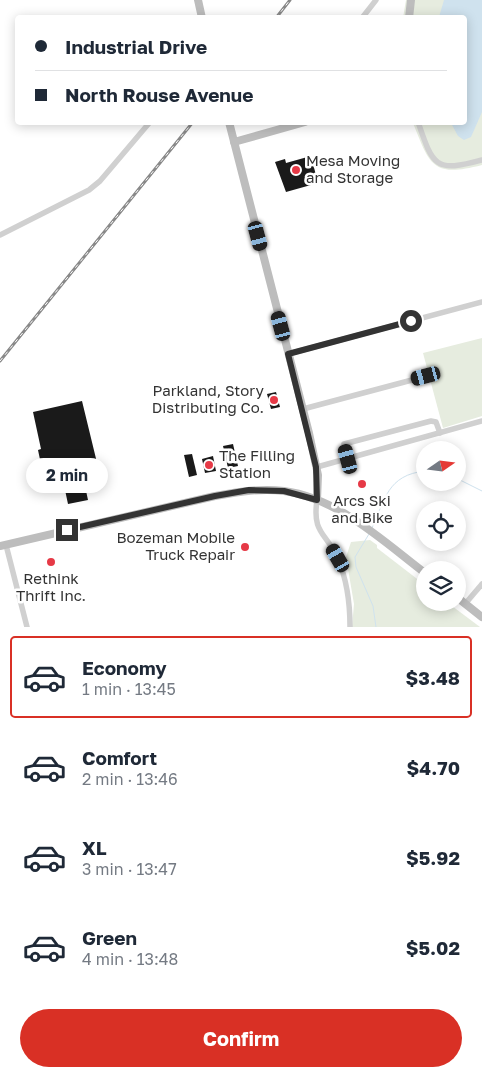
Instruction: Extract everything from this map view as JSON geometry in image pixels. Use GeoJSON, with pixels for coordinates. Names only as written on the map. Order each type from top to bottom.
{"type":"FeatureCollection","features":[{"type":"Feature","properties":{"kind":"main road"},"geometry":{"type":"LineString","coordinates":[[198,0],[201,15]]}},
{"type":"Feature","properties":{"kind":"main road"},"geometry":{"type":"LineString","coordinates":[[409,15],[411,0]]}},
{"type":"Feature","properties":{"kind":"main road"},"geometry":{"type":"LineString","coordinates":[[230,125],[303,409],[316,467],[317,500]]}},
{"type":"Feature","properties":{"kind":"main road"},"geometry":{"type":"LineString","coordinates":[[234,142],[295,125]]}},
{"type":"Feature","properties":{"kind":"main road"},"geometry":{"type":"LineString","coordinates":[[3,546],[242,491],[284,491],[317,500],[364,526],[416,566]]}},
{"type":"Feature","properties":{"kind":"main road"},"geometry":{"type":"LineString","coordinates":[[466,605],[482,617]]}},
{"type":"Feature","properties":{"kind":"street"},"geometry":{"type":"LineString","coordinates":[[364,15],[376,0]]}},
{"type":"Feature","properties":{"kind":"street"},"geometry":{"type":"LineString","coordinates":[[0,235],[88,190],[100,181],[147,125]]}},
{"type":"Feature","properties":{"kind":"street"},"geometry":{"type":"LineString","coordinates":[[419,125],[428,152],[438,163],[451,167],[482,160]]}},
{"type":"Feature","properties":{"kind":"street"},"geometry":{"type":"LineString","coordinates":[[288,354],[482,302]]}},
{"type":"Feature","properties":{"kind":"street"},"geometry":{"type":"LineString","coordinates":[[303,409],[426,376]]}},
{"type":"Feature","properties":{"kind":"street"},"geometry":{"type":"LineString","coordinates":[[348,459],[344,444],[431,421],[436,422],[440,434]]}},
{"type":"Feature","properties":{"kind":"street"},"geometry":{"type":"LineString","coordinates":[[316,467],[482,421]]}},
{"type":"Feature","properties":{"kind":"street"},"geometry":{"type":"LineString","coordinates":[[317,500],[316,524],[338,558],[344,576],[350,610],[350,627]]}},
{"type":"Feature","properties":{"kind":"street"},"geometry":{"type":"LineString","coordinates":[[3,546],[27,627]]}},
{"type":"Feature","properties":{"kind":"street"},"geometry":{"type":"LineString","coordinates":[[466,603],[482,584]]}},
{"type":"Feature","properties":{"kind":"shaded area"},"geometry":{"type":"Polygon","coordinates":[[[406,0],[482,0],[482,165],[453,170],[435,165],[424,149],[414,125],[467,125],[467,15],[404,15],[406,0]]]}},
{"type":"Feature","properties":{"kind":"shaded area"},"geometry":{"type":"Polygon","coordinates":[[[482,338],[482,416],[443,428],[423,353],[482,338]]]}},
{"type":"Feature","properties":{"kind":"shaded area"},"geometry":{"type":"Polygon","coordinates":[[[370,540],[377,545],[377,548],[416,578],[416,611],[459,611],[480,627],[352,627],[354,604],[346,557],[351,542],[370,540]]]}},
{"type":"Feature","properties":{"kind":"water"},"geometry":{"type":"Polygon","coordinates":[[[444,0],[482,0],[482,112],[471,137],[464,140],[458,136],[452,125],[467,125],[467,15],[440,15],[444,0]]]}},
{"type":"Feature","properties":{"kind":"building","name":"Mesa Moving and Storage"},"geometry":{"type":"Polygon","coordinates":[[[311,156],[318,183],[286,192],[275,162],[285,159],[286,163],[311,156]]]}},
{"type":"Feature","properties":{"kind":"building","name":"Parkland, Story Distributing Co."},"geometry":{"type":"Polygon","coordinates":[[[276,392],[280,407],[271,409],[267,394],[276,392]]]}},
{"type":"Feature","properties":{"kind":"building"},"geometry":{"type":"Polygon","coordinates":[[[82,401],[99,471],[92,484],[85,486],[88,500],[68,504],[65,490],[59,491],[54,466],[42,469],[38,450],[41,449],[33,412],[82,401]]]}},
{"type":"Feature","properties":{"kind":"building"},"geometry":{"type":"Polygon","coordinates":[[[233,444],[238,466],[228,468],[223,446],[233,444]]]}},
{"type":"Feature","properties":{"kind":"building"},"geometry":{"type":"Polygon","coordinates":[[[192,454],[197,475],[189,477],[184,455],[192,454]]]}},
{"type":"Feature","properties":{"kind":"building","name":"The Filling Station"},"geometry":{"type":"Polygon","coordinates":[[[213,456],[216,471],[205,473],[202,459],[213,456]]]}},
{"type":"Feature","properties":{"kind":"waterway"},"geometry":{"type":"LineString","coordinates":[[372,528],[384,499],[395,483],[416,472]]}},
{"type":"Feature","properties":{"kind":"waterway"},"geometry":{"type":"LineString","coordinates":[[466,483],[482,491]]}},
{"type":"Feature","properties":{"kind":"waterway"},"geometry":{"type":"LineString","coordinates":[[369,534],[355,557],[356,567],[373,606],[376,627]]}},
{"type":"Feature","properties":{"kind":"railway"},"geometry":{"type":"LineString","coordinates":[[278,15],[290,0]]}},
{"type":"Feature","properties":{"kind":"railway"},"geometry":{"type":"LineString","coordinates":[[0,361],[191,125]]}},
{"type":"Feature","properties":{"kind":"place","name":"Mesa Moving and Storage"},"geometry":{"type":"Point","coordinates":[296,170]}},
{"type":"Feature","properties":{"kind":"place","name":"Parkland, Story Distributing Co."},"geometry":{"type":"Point","coordinates":[274,400]}},
{"type":"Feature","properties":{"kind":"place","name":"The Filling Station"},"geometry":{"type":"Point","coordinates":[209,465]}},
{"type":"Feature","properties":{"kind":"place","name":"Arcs Ski and Bike"},"geometry":{"type":"Point","coordinates":[362,484]}},
{"type":"Feature","properties":{"kind":"place","name":"Bozeman Mobile Truck Repair"},"geometry":{"type":"Point","coordinates":[245,547]}},
{"type":"Feature","properties":{"kind":"place","name":"Rethink Thrift Inc."},"geometry":{"type":"Point","coordinates":[51,562]}},
{"type":"Feature","properties":{"kind":"route"},"geometry":{"type":"LineString","coordinates":[[67,530],[249,490],[284,491],[317,500],[318,475],[288,354],[411,321]]}}]}
